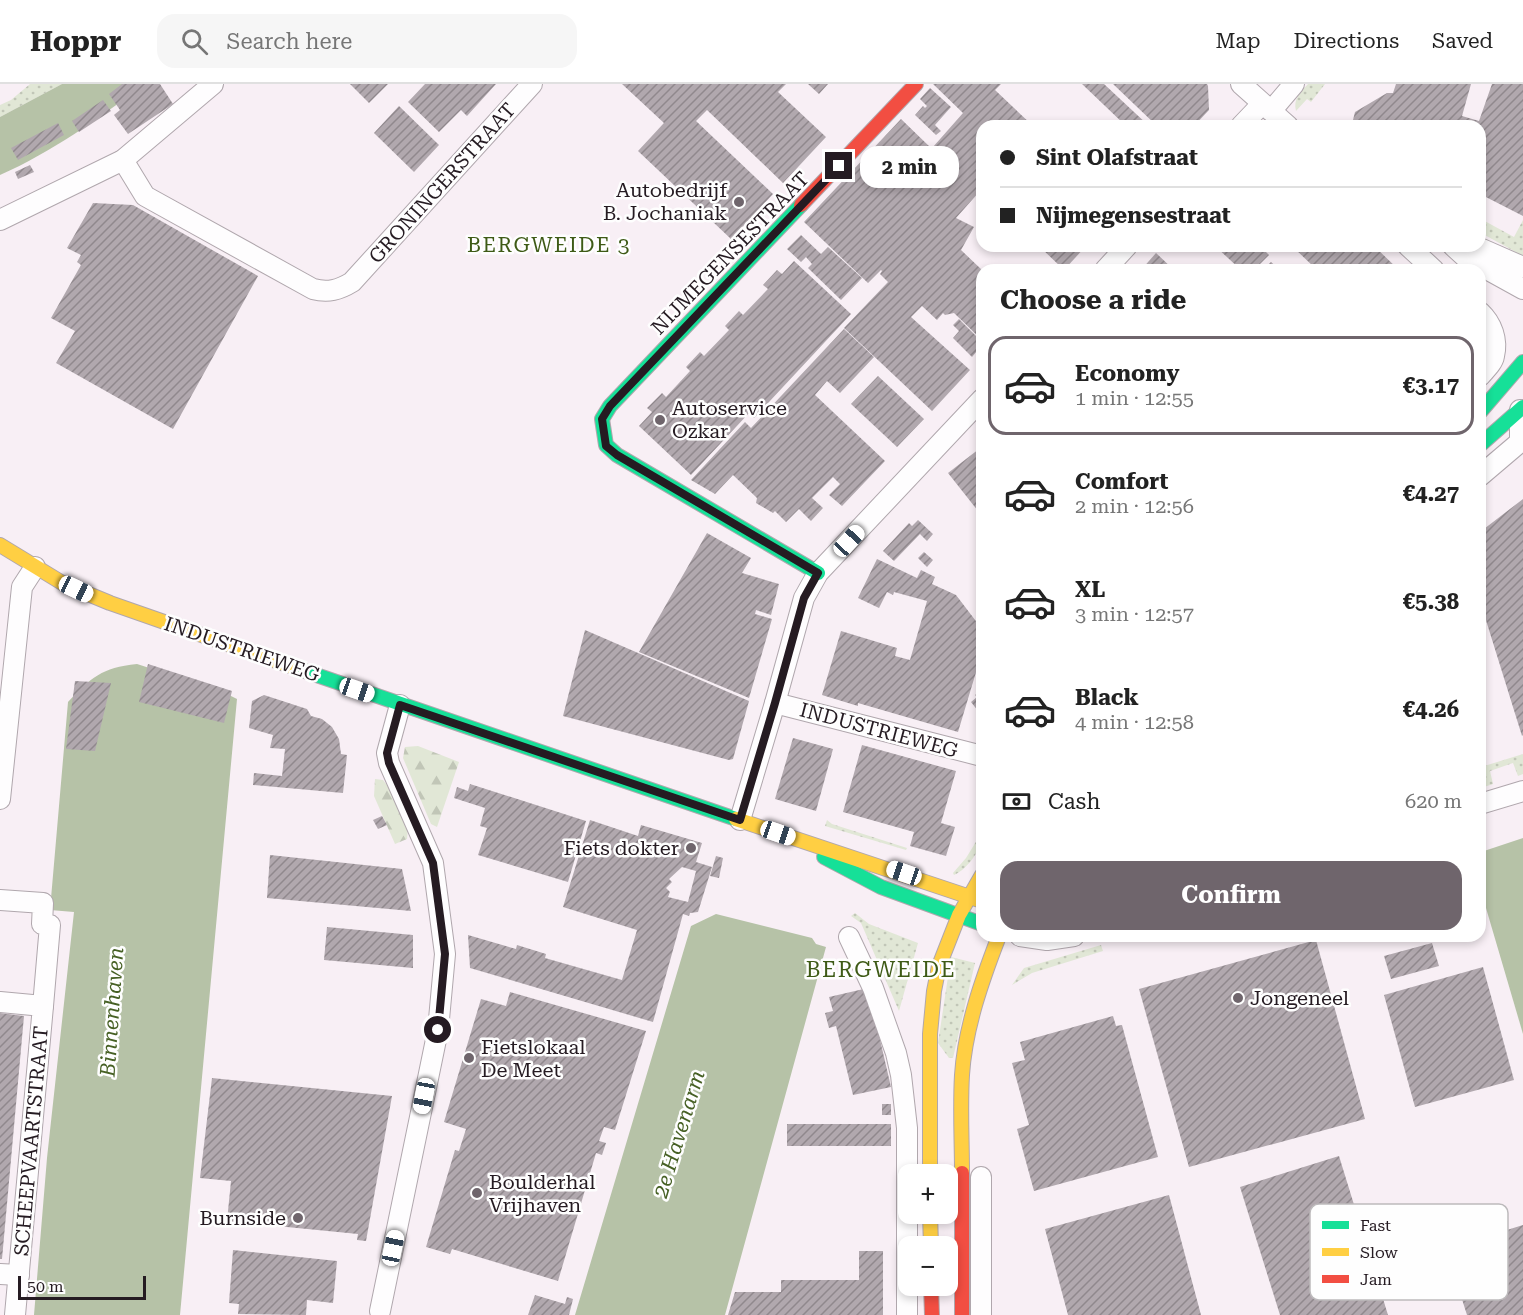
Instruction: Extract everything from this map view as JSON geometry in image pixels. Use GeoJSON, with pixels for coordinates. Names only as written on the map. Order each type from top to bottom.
{"type":"FeatureCollection","features":[{"type":"Feature","properties":{"kind":"street"},"geometry":{"type":"LineString","coordinates":[[0,220],[123,160],[213,84]]}},
{"type":"Feature","properties":{"kind":"street","name":"GRONINGERSTRAAT"},"geometry":{"type":"LineString","coordinates":[[123,160],[145,196],[312,289],[328,291],[344,287],[352,282],[532,84]]}},
{"type":"Feature","properties":{"kind":"street","name":"NIJMEGENSESTRAAT"},"geometry":{"type":"LineString","coordinates":[[818,573],[617,455],[606,446],[602,432],[602,419],[610,406],[916,84]]}},
{"type":"Feature","properties":{"kind":"street"},"geometry":{"type":"LineString","coordinates":[[1241,84],[1281,120]]}},
{"type":"Feature","properties":{"kind":"street"},"geometry":{"type":"LineString","coordinates":[[1249,120],[1294,84]]}},
{"type":"Feature","properties":{"kind":"street"},"geometry":{"type":"LineString","coordinates":[[1486,251],[1523,267]]}},
{"type":"Feature","properties":{"kind":"street"},"geometry":{"type":"LineString","coordinates":[[1110,264],[1122,252]]}},
{"type":"Feature","properties":{"kind":"street"},"geometry":{"type":"LineString","coordinates":[[1414,252],[1428,264]]}},
{"type":"Feature","properties":{"kind":"street"},"geometry":{"type":"LineString","coordinates":[[1460,252],[1478,264]]}},
{"type":"Feature","properties":{"kind":"street"},"geometry":{"type":"LineString","coordinates":[[1486,269],[1523,289]]}},
{"type":"Feature","properties":{"kind":"street"},"geometry":{"type":"LineString","coordinates":[[1486,320],[1492,327],[1494,345],[1494,358],[1486,368]]}},
{"type":"Feature","properties":{"kind":"street"},"geometry":{"type":"LineString","coordinates":[[1486,405],[1523,362]]}},
{"type":"Feature","properties":{"kind":"street"},"geometry":{"type":"LineString","coordinates":[[740,820],[804,598],[818,573],[976,405]]}},
{"type":"Feature","properties":{"kind":"street"},"geometry":{"type":"LineString","coordinates":[[1486,440],[1522,409]]}},
{"type":"Feature","properties":{"kind":"street"},"geometry":{"type":"LineString","coordinates":[[1486,471],[1520,442],[1522,409]]}},
{"type":"Feature","properties":{"kind":"street","name":"INDUSTRIEWEG"},"geometry":{"type":"LineString","coordinates":[[0,545],[64,584],[95,597],[400,705],[976,899]]}},
{"type":"Feature","properties":{"kind":"street"},"geometry":{"type":"LineString","coordinates":[[0,799],[4,711],[21,587],[35,567]]}},
{"type":"Feature","properties":{"kind":"street","name":"INDUSTRIEWEG"},"geometry":{"type":"LineString","coordinates":[[775,703],[976,754]]}},
{"type":"Feature","properties":{"kind":"street"},"geometry":{"type":"LineString","coordinates":[[380,1311],[438,1030],[445,954],[433,863],[389,763],[387,753],[400,705]]}},
{"type":"Feature","properties":{"kind":"street"},"geometry":{"type":"LineString","coordinates":[[1486,802],[1523,791]]}},
{"type":"Feature","properties":{"kind":"street","name":"INDUSTRIEWEG"},"geometry":{"type":"LineString","coordinates":[[798,840],[858,878],[976,922]]}},
{"type":"Feature","properties":{"kind":"street"},"geometry":{"type":"LineString","coordinates":[[930,1164],[931,1020],[938,974],[958,915],[976,884]]}},
{"type":"Feature","properties":{"kind":"street","name":"SCHEEPVAARTSTRAAT"},"geometry":{"type":"LineString","coordinates":[[0,900],[43,903],[42,924],[50,925],[43,1006],[9,1275],[15,1315]]}},
{"type":"Feature","properties":{"kind":"street"},"geometry":{"type":"LineString","coordinates":[[849,937],[873,988],[896,1053],[901,1075],[907,1128],[908,1315]]}},
{"type":"Feature","properties":{"kind":"street"},"geometry":{"type":"LineString","coordinates":[[962,1315],[962,1074],[970,1026],[985,972],[997,942]]}},
{"type":"Feature","properties":{"kind":"street","name":"SCHEEPVAARTSTRAAT"},"geometry":{"type":"LineString","coordinates":[[0,1002],[43,1006]]}},
{"type":"Feature","properties":{"kind":"street"},"geometry":{"type":"LineString","coordinates":[[930,1055],[939,1056],[946,1063],[961,1104]]}},
{"type":"Feature","properties":{"kind":"street"},"geometry":{"type":"LineString","coordinates":[[981,1177],[981,1315]]}},
{"type":"Feature","properties":{"kind":"street"},"geometry":{"type":"LineString","coordinates":[[931,1296],[932,1315]]}},
{"type":"Feature","properties":{"kind":"green space"},"geometry":{"type":"Polygon","coordinates":[[[30,84],[62,84],[0,117],[0,105],[11,100],[30,84]]]}},
{"type":"Feature","properties":{"kind":"green space"},"geometry":{"type":"Polygon","coordinates":[[[1308,84],[1325,84],[1311,102],[1307,99],[1296,111],[1296,100],[1308,84]]]}},
{"type":"Feature","properties":{"kind":"green space"},"geometry":{"type":"Polygon","coordinates":[[[1523,220],[1523,256],[1486,236],[1486,222],[1514,237],[1523,220]]]}},
{"type":"Feature","properties":{"kind":"green space"},"geometry":{"type":"Polygon","coordinates":[[[418,746],[459,762],[437,827],[431,824],[403,758],[405,747],[418,746]]]}},
{"type":"Feature","properties":{"kind":"green space"},"geometry":{"type":"Polygon","coordinates":[[[1523,754],[1523,774],[1518,776],[1513,763],[1490,771],[1493,784],[1486,786],[1486,765],[1523,754]]]}},
{"type":"Feature","properties":{"kind":"green space"},"geometry":{"type":"Polygon","coordinates":[[[375,779],[383,780],[387,785],[408,829],[407,839],[395,844],[374,796],[375,779]]]}},
{"type":"Feature","properties":{"kind":"green space"},"geometry":{"type":"Polygon","coordinates":[[[827,820],[832,824],[907,848],[906,850],[825,826],[827,820]]]}},
{"type":"Feature","properties":{"kind":"green space"},"geometry":{"type":"Polygon","coordinates":[[[976,842],[974,857],[954,875],[953,873],[976,842]]]}},
{"type":"Feature","properties":{"kind":"green space"},"geometry":{"type":"Polygon","coordinates":[[[855,913],[869,924],[918,943],[899,1011],[861,923],[851,916],[855,913]]]}},
{"type":"Feature","properties":{"kind":"green space"},"geometry":{"type":"Polygon","coordinates":[[[1101,945],[1103,951],[1032,973],[1012,985],[1024,968],[1101,945]]]}},
{"type":"Feature","properties":{"kind":"green space"},"geometry":{"type":"Polygon","coordinates":[[[951,957],[975,963],[953,1058],[949,1058],[938,1043],[951,957]]]}},
{"type":"Feature","properties":{"kind":"water"},"geometry":{"type":"Polygon","coordinates":[[[62,84],[145,84],[57,145],[0,175],[0,117],[62,84]]]}},
{"type":"Feature","properties":{"kind":"water","name":"Binnenhaven"},"geometry":{"type":"Polygon","coordinates":[[[137,664],[221,691],[237,699],[180,1315],[34,1315],[47,1158],[74,912],[50,910],[68,702],[98,675],[114,668],[137,664]]]}},
{"type":"Feature","properties":{"kind":"water"},"geometry":{"type":"Polygon","coordinates":[[[1523,838],[1523,1034],[1486,908],[1486,850],[1523,838]]]}},
{"type":"Feature","properties":{"kind":"water","name":"2e Havenarm"},"geometry":{"type":"Polygon","coordinates":[[[716,914],[812,938],[816,944],[826,947],[725,1315],[575,1315],[691,926],[716,914]]]}},
{"type":"Feature","properties":{"kind":"building"},"geometry":{"type":"Polygon","coordinates":[[[122,84],[160,84],[173,104],[128,134],[114,115],[120,110],[109,94],[122,84]]]}},
{"type":"Feature","properties":{"kind":"building"},"geometry":{"type":"Polygon","coordinates":[[[350,84],[388,84],[369,103],[350,84]]]}},
{"type":"Feature","properties":{"kind":"building"},"geometry":{"type":"Polygon","coordinates":[[[425,84],[496,84],[467,116],[461,110],[439,132],[408,102],[425,84]]]}},
{"type":"Feature","properties":{"kind":"building"},"geometry":{"type":"Polygon","coordinates":[[[622,84],[786,84],[778,92],[826,137],[783,183],[707,110],[696,121],[773,194],[731,239],[638,151],[664,123],[622,84]]]}},
{"type":"Feature","properties":{"kind":"building"},"geometry":{"type":"Polygon","coordinates":[[[808,84],[828,84],[819,94],[808,84]]]}},
{"type":"Feature","properties":{"kind":"building"},"geometry":{"type":"Polygon","coordinates":[[[933,84],[1001,84],[995,90],[1027,120],[976,120],[976,196],[956,218],[974,227],[961,250],[976,264],[976,334],[954,313],[945,315],[943,313],[937,320],[922,306],[911,317],[970,370],[932,411],[844,328],[888,282],[880,274],[882,271],[868,283],[804,222],[901,119],[931,148],[963,113],[933,84]]]}},
{"type":"Feature","properties":{"kind":"building"},"geometry":{"type":"Polygon","coordinates":[[[1082,84],[1104,84],[1143,120],[1120,120],[1082,84]]]}},
{"type":"Feature","properties":{"kind":"building"},"geometry":{"type":"Polygon","coordinates":[[[1113,84],[1207,84],[1209,110],[1200,120],[1151,120],[1113,84]]]}},
{"type":"Feature","properties":{"kind":"building"},"geometry":{"type":"Polygon","coordinates":[[[1396,84],[1471,84],[1462,116],[1476,120],[1353,120],[1355,112],[1387,93],[1393,93],[1396,84]]]}},
{"type":"Feature","properties":{"kind":"building"},"geometry":{"type":"Polygon","coordinates":[[[1492,84],[1523,84],[1523,216],[1486,197],[1486,120],[1479,120],[1492,84]]]}},
{"type":"Feature","properties":{"kind":"building"},"geometry":{"type":"Polygon","coordinates":[[[930,88],[951,107],[935,125],[941,131],[936,135],[915,115],[923,106],[925,108],[927,106],[920,99],[930,88]]]}},
{"type":"Feature","properties":{"kind":"building"},"geometry":{"type":"Polygon","coordinates":[[[103,100],[111,111],[79,132],[72,121],[103,100]]]}},
{"type":"Feature","properties":{"kind":"building"},"geometry":{"type":"Polygon","coordinates":[[[399,106],[439,145],[414,172],[374,133],[399,106]]]}},
{"type":"Feature","properties":{"kind":"building"},"geometry":{"type":"Polygon","coordinates":[[[58,123],[64,135],[18,160],[11,148],[58,123]]]}},
{"type":"Feature","properties":{"kind":"building"},"geometry":{"type":"Polygon","coordinates":[[[30,165],[34,172],[18,179],[15,172],[30,165]]]}},
{"type":"Feature","properties":{"kind":"building"},"geometry":{"type":"Polygon","coordinates":[[[93,203],[133,205],[258,276],[173,429],[56,363],[75,331],[51,318],[81,265],[77,262],[81,255],[67,248],[93,203]]]}},
{"type":"Feature","properties":{"kind":"building"},"geometry":{"type":"Polygon","coordinates":[[[801,235],[821,254],[828,247],[862,278],[841,300],[808,268],[812,264],[806,257],[801,262],[787,249],[801,235]]]}},
{"type":"Feature","properties":{"kind":"building"},"geometry":{"type":"Polygon","coordinates":[[[1045,252],[1080,252],[1070,264],[1058,264],[1045,252]]]}},
{"type":"Feature","properties":{"kind":"building"},"geometry":{"type":"Polygon","coordinates":[[[1222,252],[1266,252],[1269,255],[1260,264],[1234,264],[1222,252]]]}},
{"type":"Feature","properties":{"kind":"building"},"geometry":{"type":"Polygon","coordinates":[[[1298,252],[1380,252],[1393,264],[1311,264],[1298,252]]]}},
{"type":"Feature","properties":{"kind":"building"},"geometry":{"type":"Polygon","coordinates":[[[1156,253],[1168,264],[1146,264],[1156,253]]]}},
{"type":"Feature","properties":{"kind":"building"},"geometry":{"type":"Polygon","coordinates":[[[794,261],[851,314],[754,418],[749,413],[691,475],[639,426],[652,412],[647,408],[662,393],[666,397],[690,371],[686,367],[700,352],[704,356],[729,330],[725,326],[739,311],[743,315],[768,289],[763,285],[777,270],[782,274],[794,261]]]}},
{"type":"Feature","properties":{"kind":"building"},"geometry":{"type":"Polygon","coordinates":[[[959,319],[976,336],[976,352],[972,357],[953,338],[959,331],[953,325],[959,319]]]}},
{"type":"Feature","properties":{"kind":"building"},"geometry":{"type":"Polygon","coordinates":[[[844,329],[874,357],[840,393],[827,381],[815,395],[885,461],[842,506],[829,495],[840,484],[833,477],[812,498],[823,508],[811,521],[799,509],[786,522],[775,511],[773,513],[756,503],[757,498],[733,475],[715,494],[691,480],[745,422],[751,428],[844,329]]]}},
{"type":"Feature","properties":{"kind":"building"},"geometry":{"type":"Polygon","coordinates":[[[878,376],[924,419],[897,447],[851,404],[878,376]]]}},
{"type":"Feature","properties":{"kind":"building"},"geometry":{"type":"Polygon","coordinates":[[[976,451],[976,508],[948,473],[976,451]]]}},
{"type":"Feature","properties":{"kind":"building"},"geometry":{"type":"Polygon","coordinates":[[[1523,499],[1522,736],[1486,620],[1486,527],[1523,499]]]}},
{"type":"Feature","properties":{"kind":"building"},"geometry":{"type":"Polygon","coordinates":[[[918,520],[933,534],[927,541],[920,534],[894,561],[883,551],[909,523],[912,526],[918,520]]]}},
{"type":"Feature","properties":{"kind":"building"},"geometry":{"type":"Polygon","coordinates":[[[707,533],[751,558],[742,573],[779,584],[771,615],[756,610],[755,614],[772,619],[749,698],[639,652],[707,533]]]}},
{"type":"Feature","properties":{"kind":"building"},"geometry":{"type":"Polygon","coordinates":[[[924,552],[933,560],[927,567],[918,558],[924,552]]]}},
{"type":"Feature","properties":{"kind":"building"},"geometry":{"type":"Polygon","coordinates":[[[877,559],[917,578],[921,570],[935,577],[932,584],[956,595],[976,621],[976,672],[958,732],[822,695],[841,631],[897,648],[895,656],[910,660],[927,601],[887,592],[879,608],[858,598],[877,559]]]}},
{"type":"Feature","properties":{"kind":"building"},"geometry":{"type":"Polygon","coordinates":[[[585,630],[749,701],[733,759],[729,760],[563,716],[585,630]]]}},
{"type":"Feature","properties":{"kind":"building"},"geometry":{"type":"Polygon","coordinates":[[[148,664],[232,691],[224,723],[139,702],[148,664]]]}},
{"type":"Feature","properties":{"kind":"building"},"geometry":{"type":"Polygon","coordinates":[[[75,681],[111,683],[95,751],[66,749],[75,681]]]}},
{"type":"Feature","properties":{"kind":"building"},"geometry":{"type":"Polygon","coordinates":[[[264,695],[307,709],[311,716],[322,719],[332,727],[339,739],[341,754],[347,755],[343,793],[253,785],[254,773],[282,776],[285,749],[270,748],[273,735],[249,728],[252,701],[264,695]]]}},
{"type":"Feature","properties":{"kind":"building"},"geometry":{"type":"Polygon","coordinates":[[[976,698],[976,708],[971,702],[976,698]]]}},
{"type":"Feature","properties":{"kind":"building"},"geometry":{"type":"Polygon","coordinates":[[[793,738],[833,749],[816,811],[775,799],[793,738]]]}},
{"type":"Feature","properties":{"kind":"building"},"geometry":{"type":"Polygon","coordinates":[[[862,745],[956,771],[941,823],[955,827],[946,856],[910,846],[914,832],[843,812],[862,745]]]}},
{"type":"Feature","properties":{"kind":"building"},"geometry":{"type":"Polygon","coordinates":[[[470,784],[586,821],[568,882],[478,855],[487,828],[480,826],[485,808],[454,798],[457,787],[468,791],[470,784]]]}},
{"type":"Feature","properties":{"kind":"building"},"geometry":{"type":"Polygon","coordinates":[[[382,816],[387,825],[378,829],[373,820],[382,816]]]}},
{"type":"Feature","properties":{"kind":"building"},"geometry":{"type":"Polygon","coordinates":[[[590,820],[638,836],[641,825],[702,843],[696,862],[712,867],[698,912],[690,913],[689,916],[683,914],[653,1022],[470,968],[468,935],[516,949],[517,945],[546,954],[545,958],[622,980],[637,930],[563,907],[590,820]],[[682,867],[669,879],[672,882],[666,888],[670,892],[668,897],[688,902],[696,871],[682,867]]]}},
{"type":"Feature","properties":{"kind":"building"},"geometry":{"type":"Polygon","coordinates":[[[270,855],[402,869],[411,911],[267,898],[270,855]]]}},
{"type":"Feature","properties":{"kind":"building"},"geometry":{"type":"Polygon","coordinates":[[[716,856],[723,858],[719,878],[710,876],[716,856]]]}},
{"type":"Feature","properties":{"kind":"building"},"geometry":{"type":"Polygon","coordinates":[[[327,927],[413,935],[413,968],[324,960],[327,927]]]}},
{"type":"Feature","properties":{"kind":"building"},"geometry":{"type":"Polygon","coordinates":[[[1309,942],[1317,942],[1365,1119],[1189,1167],[1139,989],[1309,942]]]}},
{"type":"Feature","properties":{"kind":"building"},"geometry":{"type":"Polygon","coordinates":[[[1432,943],[1439,966],[1391,979],[1384,956],[1432,943]]]}},
{"type":"Feature","properties":{"kind":"building"},"geometry":{"type":"Polygon","coordinates":[[[1483,967],[1514,1080],[1415,1107],[1384,995],[1483,967]]]}},
{"type":"Feature","properties":{"kind":"building"},"geometry":{"type":"Polygon","coordinates":[[[868,988],[891,1087],[853,1095],[836,1026],[829,1028],[825,1013],[833,1011],[829,997],[868,988]]]}},
{"type":"Feature","properties":{"kind":"building"},"geometry":{"type":"Polygon","coordinates":[[[510,992],[646,1031],[615,1130],[604,1127],[599,1141],[606,1143],[602,1155],[596,1153],[558,1281],[452,1249],[450,1254],[426,1247],[455,1150],[459,1151],[466,1129],[444,1122],[481,999],[506,1006],[510,992]]]}},
{"type":"Feature","properties":{"kind":"building"},"geometry":{"type":"Polygon","coordinates":[[[0,1013],[24,1016],[2,1259],[0,1259],[0,1013]]]}},
{"type":"Feature","properties":{"kind":"building"},"geometry":{"type":"Polygon","coordinates":[[[1113,1016],[1116,1026],[1122,1025],[1158,1157],[1034,1191],[1017,1129],[1029,1125],[1012,1063],[1025,1060],[1020,1042],[1113,1016]]]}},
{"type":"Feature","properties":{"kind":"building"},"geometry":{"type":"Polygon","coordinates":[[[212,1078],[392,1096],[366,1241],[357,1240],[358,1234],[227,1221],[231,1181],[200,1178],[212,1078]]]}},
{"type":"Feature","properties":{"kind":"building"},"geometry":{"type":"Polygon","coordinates":[[[882,1104],[891,1104],[891,1115],[882,1115],[882,1104]]]}},
{"type":"Feature","properties":{"kind":"building"},"geometry":{"type":"Polygon","coordinates":[[[787,1124],[891,1124],[891,1146],[787,1146],[787,1124]]]}},
{"type":"Feature","properties":{"kind":"building"},"geometry":{"type":"Polygon","coordinates":[[[1339,1156],[1354,1204],[1310,1204],[1310,1300],[1383,1300],[1388,1315],[1280,1315],[1240,1187],[1339,1156]]]}},
{"type":"Feature","properties":{"kind":"building"},"geometry":{"type":"Polygon","coordinates":[[[1169,1195],[1201,1315],[1068,1315],[1045,1229],[1169,1195]]]}},
{"type":"Feature","properties":{"kind":"building"},"geometry":{"type":"Polygon","coordinates":[[[1523,1225],[1523,1315],[1467,1315],[1462,1300],[1508,1300],[1508,1230],[1523,1225]]]}},
{"type":"Feature","properties":{"kind":"building"},"geometry":{"type":"Polygon","coordinates":[[[233,1250],[337,1261],[333,1303],[307,1300],[306,1315],[238,1314],[239,1304],[229,1303],[233,1250]]]}},
{"type":"Feature","properties":{"kind":"building"},"geometry":{"type":"Polygon","coordinates":[[[859,1251],[883,1251],[883,1315],[728,1315],[735,1292],[781,1292],[781,1280],[859,1280],[859,1251]]]}},
{"type":"Feature","properties":{"kind":"building"},"geometry":{"type":"Polygon","coordinates":[[[535,1295],[565,1304],[567,1297],[573,1299],[569,1315],[528,1315],[535,1295]]]}},
{"type":"Feature","properties":{"kind":"traffic: fast"},"geometry":{"type":"LineString","coordinates":[[801,205],[610,406],[602,419],[606,445],[617,455],[818,573]]}},
{"type":"Feature","properties":{"kind":"traffic: fast"},"geometry":{"type":"LineString","coordinates":[[1486,405],[1523,362]]}},
{"type":"Feature","properties":{"kind":"traffic: fast"},"geometry":{"type":"LineString","coordinates":[[1486,440],[1523,407]]}},
{"type":"Feature","properties":{"kind":"traffic: fast"},"geometry":{"type":"LineString","coordinates":[[293,667],[736,819]]}},
{"type":"Feature","properties":{"kind":"traffic: fast"},"geometry":{"type":"LineString","coordinates":[[824,857],[881,887],[976,922]]}},
{"type":"Feature","properties":{"kind":"traffic: slow"},"geometry":{"type":"LineString","coordinates":[[0,545],[64,584],[110,603],[293,667]]}},
{"type":"Feature","properties":{"kind":"traffic: slow"},"geometry":{"type":"LineString","coordinates":[[736,819],[976,899]]}},
{"type":"Feature","properties":{"kind":"traffic: slow"},"geometry":{"type":"LineString","coordinates":[[930,1164],[930,1034],[934,991],[939,966],[959,915],[976,885]]}},
{"type":"Feature","properties":{"kind":"traffic: slow"},"geometry":{"type":"LineString","coordinates":[[962,1173],[961,1100],[964,1057],[975,1004],[997,942]]}},
{"type":"Feature","properties":{"kind":"traffic: slow"},"geometry":{"type":"LineString","coordinates":[[930,1224],[931,1236]]}},
{"type":"Feature","properties":{"kind":"traffic: jam"},"geometry":{"type":"LineString","coordinates":[[801,205],[916,84]]}},
{"type":"Feature","properties":{"kind":"traffic: jam"},"geometry":{"type":"LineString","coordinates":[[962,1173],[962,1315]]}},
{"type":"Feature","properties":{"kind":"traffic: jam"},"geometry":{"type":"LineString","coordinates":[[931,1296],[932,1315]]}},
{"type":"Feature","properties":{"kind":"place","name":"Autobedrijf B. Jochaniak"},"geometry":{"type":"Point","coordinates":[739,202]}},
{"type":"Feature","properties":{"kind":"place","name":"Autoservice Ozkar"},"geometry":{"type":"Point","coordinates":[660,420]}},
{"type":"Feature","properties":{"kind":"place","name":"Fiets dokter"},"geometry":{"type":"Point","coordinates":[691,848]}},
{"type":"Feature","properties":{"kind":"place","name":"Jongeneel"},"geometry":{"type":"Point","coordinates":[1238,998]}},
{"type":"Feature","properties":{"kind":"place","name":"Fietslokaal De Meet"},"geometry":{"type":"Point","coordinates":[469,1058]}},
{"type":"Feature","properties":{"kind":"place","name":"Boulderhal Vrijhaven"},"geometry":{"type":"Point","coordinates":[477,1193]}},
{"type":"Feature","properties":{"kind":"place","name":"Burnside"},"geometry":{"type":"Point","coordinates":[298,1218]}},
{"type":"Feature","properties":{"kind":"district","name":"BERGWEIDE 3"},"geometry":{"type":"Point","coordinates":[549,245]}},
{"type":"Feature","properties":{"kind":"district","name":"BERGWEIDE"},"geometry":{"type":"Point","coordinates":[881,969]}},
{"type":"Feature","properties":{"kind":"route"},"geometry":{"type":"LineString","coordinates":[[438,1030],[445,954],[433,863],[389,763],[387,753],[400,705],[740,820],[804,598],[818,573],[617,455],[606,446],[602,432],[602,419],[610,406],[839,166]]}}]}
